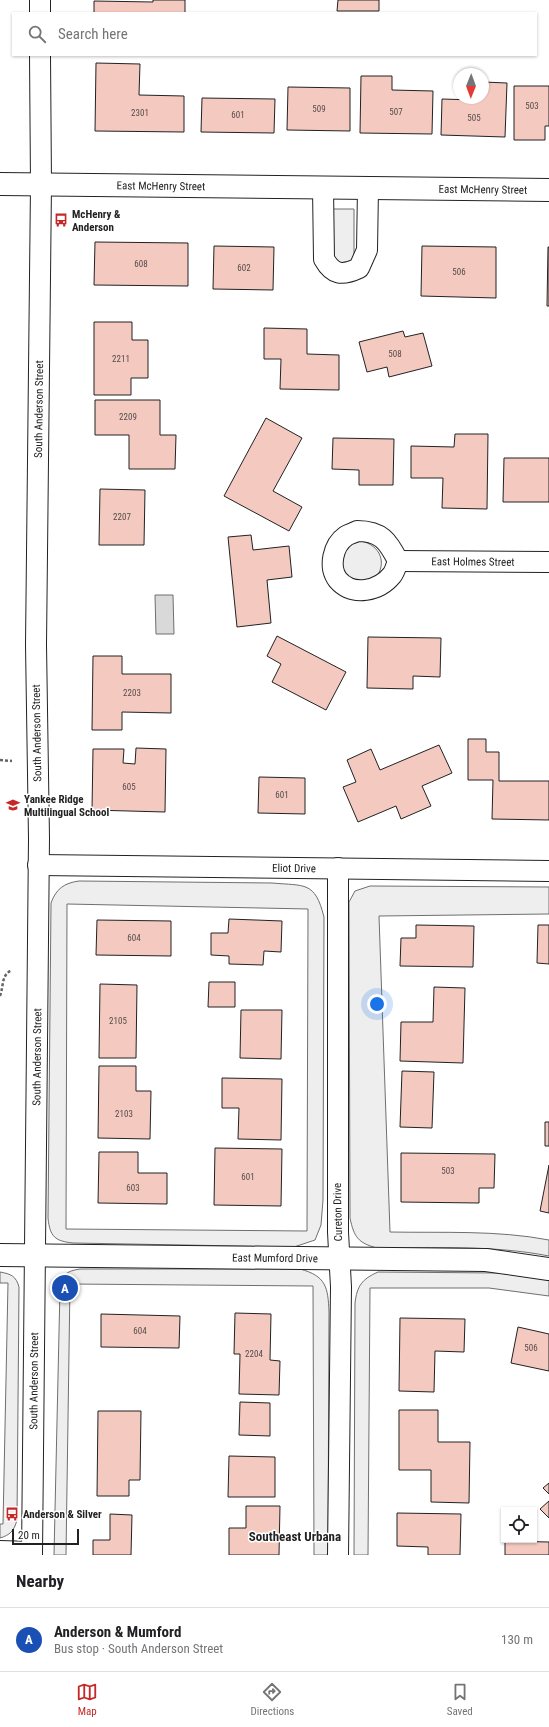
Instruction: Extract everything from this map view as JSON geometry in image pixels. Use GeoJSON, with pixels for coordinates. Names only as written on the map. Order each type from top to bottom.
{"type":"FeatureCollection","features":[{"type":"Feature","properties":{"kind":"street"},"geometry":{"type":"LineString","coordinates":[[40,0],[40,12]]}},
{"type":"Feature","properties":{"kind":"street","name":"South Anderson Street"},"geometry":{"type":"LineString","coordinates":[[32,1553],[38,865],[36,645],[41,185],[40,56]]}},
{"type":"Feature","properties":{"kind":"street","name":"East McHenry Street"},"geometry":{"type":"LineString","coordinates":[[0,184],[549,190]]}},
{"type":"Feature","properties":{"kind":"street"},"geometry":{"type":"LineString","coordinates":[[323,188],[324,259],[329,269],[338,273],[350,273],[359,268],[367,250],[368,188]]}},
{"type":"Feature","properties":{"kind":"street","name":"East Holmes Street"},"geometry":{"type":"LineString","coordinates":[[398,561],[549,562]]}},
{"type":"Feature","properties":{"kind":"street","name":"Eliot Drive"},"geometry":{"type":"LineString","coordinates":[[38,865],[549,871]]}},
{"type":"Feature","properties":{"kind":"street","name":"Cureton Drive"},"geometry":{"type":"LineString","coordinates":[[338,868],[338,1232],[341,1287],[338,1555]]}},
{"type":"Feature","properties":{"kind":"street","name":"East Mumford Drive"},"geometry":{"type":"LineString","coordinates":[[0,1255],[486,1260],[549,1269]]}},
{"type":"Feature","properties":{"kind":"street"},"geometry":{"type":"LineString","coordinates":[[0,1551],[32,1553]]}},
{"type":"Feature","properties":{"kind":"path"},"geometry":{"type":"LineString","coordinates":[[0,760],[12,761]]}},
{"type":"Feature","properties":{"kind":"path"},"geometry":{"type":"LineString","coordinates":[[0,996],[4,976],[7,972],[12,970]]}},
{"type":"Feature","properties":{"kind":"shaded area"},"geometry":{"type":"Polygon","coordinates":[[[333,209],[354,209],[354,264],[333,264],[333,209]]]}},
{"type":"Feature","properties":{"kind":"shaded area"},"geometry":{"type":"Polygon","coordinates":[[[361,541],[373,546],[377,551],[380,556],[381,567],[375,579],[348,582],[338,557],[347,545],[361,541]]]}},
{"type":"Feature","properties":{"kind":"shaded area"},"geometry":{"type":"Polygon","coordinates":[[[155,595],[173,595],[174,634],[156,634],[155,595]]]}},
{"type":"Feature","properties":{"kind":"shaded area"},"geometry":{"type":"Polygon","coordinates":[[[79,881],[272,883],[301,886],[312,891],[317,897],[324,917],[323,1200],[321,1225],[315,1240],[294,1247],[73,1243],[62,1241],[54,1237],[52,1234],[48,1218],[51,903],[58,890],[69,883],[79,881]],[[67,904],[66,1229],[307,1231],[308,909],[67,904]]]}},
{"type":"Feature","properties":{"kind":"shaded area"},"geometry":{"type":"Polygon","coordinates":[[[370,886],[549,887],[549,914],[379,916],[390,1232],[490,1233],[549,1240],[549,1256],[507,1250],[377,1248],[365,1244],[355,1235],[350,1218],[349,902],[355,891],[370,886]]]}},
{"type":"Feature","properties":{"kind":"shaded area"},"geometry":{"type":"Polygon","coordinates":[[[80,1269],[300,1269],[315,1275],[320,1279],[324,1284],[328,1296],[329,1312],[328,1555],[314,1555],[313,1286],[70,1284],[66,1555],[54,1555],[60,1288],[62,1280],[68,1272],[80,1269]]]}},
{"type":"Feature","properties":{"kind":"shaded area"},"geometry":{"type":"Polygon","coordinates":[[[0,1272],[12,1276],[16,1280],[19,1287],[17,1520],[11,1532],[0,1538],[0,1524],[3,1524],[8,1283],[0,1283],[0,1272]]]}},
{"type":"Feature","properties":{"kind":"shaded area"},"geometry":{"type":"Polygon","coordinates":[[[378,1272],[499,1273],[549,1280],[549,1296],[489,1288],[370,1288],[368,1555],[354,1555],[355,1303],[357,1292],[361,1284],[368,1277],[378,1272]]]}},
{"type":"Feature","properties":{"kind":"building"},"geometry":{"type":"Polygon","coordinates":[[[153,0],[185,0],[185,12],[94,12],[94,1],[153,2],[153,0]]]}},
{"type":"Feature","properties":{"kind":"building"},"geometry":{"type":"Polygon","coordinates":[[[338,0],[379,0],[379,11],[337,11],[338,0]]]}},
{"type":"Feature","properties":{"kind":"building"},"geometry":{"type":"Polygon","coordinates":[[[96,63],[140,64],[139,95],[184,96],[184,132],[95,131],[96,63]]]}},
{"type":"Feature","properties":{"kind":"building"},"geometry":{"type":"Polygon","coordinates":[[[361,76],[392,76],[392,90],[433,91],[432,134],[360,133],[361,76]]]}},
{"type":"Feature","properties":{"kind":"building"},"geometry":{"type":"Polygon","coordinates":[[[489,82],[507,83],[505,137],[441,135],[442,99],[453,99],[453,104],[489,104],[489,82]]]}},
{"type":"Feature","properties":{"kind":"building"},"geometry":{"type":"Polygon","coordinates":[[[514,86],[549,86],[549,126],[545,126],[545,140],[514,140],[514,86]]]}},
{"type":"Feature","properties":{"kind":"building"},"geometry":{"type":"Polygon","coordinates":[[[288,87],[350,88],[350,131],[287,130],[288,87]]]}},
{"type":"Feature","properties":{"kind":"building"},"geometry":{"type":"Polygon","coordinates":[[[202,98],[275,99],[274,133],[201,132],[202,98]]]}},
{"type":"Feature","properties":{"kind":"building"},"geometry":{"type":"Polygon","coordinates":[[[95,242],[188,243],[188,286],[94,285],[95,242]]]}},
{"type":"Feature","properties":{"kind":"building"},"geometry":{"type":"Polygon","coordinates":[[[214,246],[274,247],[273,290],[213,289],[214,246]]]}},
{"type":"Feature","properties":{"kind":"building"},"geometry":{"type":"Polygon","coordinates":[[[422,246],[496,247],[496,298],[421,296],[422,246]]]}},
{"type":"Feature","properties":{"kind":"building"},"geometry":{"type":"Polygon","coordinates":[[[548,247],[549,306],[547,306],[548,247]]]}},
{"type":"Feature","properties":{"kind":"building"},"geometry":{"type":"Polygon","coordinates":[[[94,322],[132,322],[132,340],[148,340],[148,378],[131,378],[131,395],[94,395],[94,322]]]}},
{"type":"Feature","properties":{"kind":"building"},"geometry":{"type":"Polygon","coordinates":[[[264,328],[307,329],[307,354],[339,355],[339,390],[280,389],[281,359],[264,359],[264,328]]]}},
{"type":"Feature","properties":{"kind":"building"},"geometry":{"type":"Polygon","coordinates":[[[403,331],[405,337],[423,333],[432,366],[389,377],[387,367],[367,372],[359,342],[403,331]]]}},
{"type":"Feature","properties":{"kind":"building"},"geometry":{"type":"Polygon","coordinates":[[[95,400],[160,400],[160,435],[176,435],[175,469],[129,469],[129,435],[95,435],[95,400]]]}},
{"type":"Feature","properties":{"kind":"building"},"geometry":{"type":"Polygon","coordinates":[[[266,418],[302,438],[273,491],[302,507],[289,531],[224,496],[266,418]]]}},
{"type":"Feature","properties":{"kind":"building"},"geometry":{"type":"Polygon","coordinates":[[[455,434],[488,434],[487,509],[442,508],[443,478],[411,478],[411,446],[454,447],[455,434]]]}},
{"type":"Feature","properties":{"kind":"building"},"geometry":{"type":"Polygon","coordinates":[[[333,438],[394,439],[393,485],[359,485],[359,470],[332,469],[333,438]]]}},
{"type":"Feature","properties":{"kind":"building"},"geometry":{"type":"Polygon","coordinates":[[[504,458],[549,458],[549,502],[503,502],[504,458]]]}},
{"type":"Feature","properties":{"kind":"building"},"geometry":{"type":"Polygon","coordinates":[[[100,489],[145,490],[144,545],[99,545],[100,489]]]}},
{"type":"Feature","properties":{"kind":"building"},"geometry":{"type":"Polygon","coordinates":[[[251,535],[253,550],[289,546],[292,577],[267,580],[271,623],[237,627],[228,537],[251,535]]]}},
{"type":"Feature","properties":{"kind":"building"},"geometry":{"type":"Polygon","coordinates":[[[277,636],[346,672],[326,710],[272,682],[281,664],[267,656],[277,636]]]}},
{"type":"Feature","properties":{"kind":"building"},"geometry":{"type":"Polygon","coordinates":[[[368,637],[441,638],[440,677],[413,676],[413,689],[367,688],[368,637]]]}},
{"type":"Feature","properties":{"kind":"building"},"geometry":{"type":"Polygon","coordinates":[[[93,656],[122,656],[122,674],[171,674],[171,713],[122,712],[122,730],[92,730],[93,656]]]}},
{"type":"Feature","properties":{"kind":"building"},"geometry":{"type":"Polygon","coordinates":[[[468,739],[486,739],[486,752],[499,752],[499,781],[549,781],[549,820],[492,819],[493,780],[468,780],[468,739]]]}},
{"type":"Feature","properties":{"kind":"building"},"geometry":{"type":"Polygon","coordinates":[[[439,745],[452,773],[422,786],[431,806],[401,819],[396,806],[358,822],[343,787],[356,782],[347,760],[371,749],[380,770],[439,745]]]}},
{"type":"Feature","properties":{"kind":"building"},"geometry":{"type":"Polygon","coordinates":[[[136,748],[166,749],[165,812],[92,810],[93,749],[124,749],[123,763],[135,764],[136,748]]]}},
{"type":"Feature","properties":{"kind":"building"},"geometry":{"type":"Polygon","coordinates":[[[259,777],[305,778],[305,814],[258,813],[259,777]]]}},
{"type":"Feature","properties":{"kind":"building"},"geometry":{"type":"Polygon","coordinates":[[[229,919],[282,921],[281,952],[264,951],[263,965],[229,964],[229,956],[211,955],[211,933],[228,933],[229,919]]]}},
{"type":"Feature","properties":{"kind":"building"},"geometry":{"type":"Polygon","coordinates":[[[97,920],[171,921],[171,956],[96,955],[97,920]]]}},
{"type":"Feature","properties":{"kind":"building"},"geometry":{"type":"Polygon","coordinates":[[[416,925],[474,926],[473,967],[400,966],[401,938],[416,938],[416,925]]]}},
{"type":"Feature","properties":{"kind":"building"},"geometry":{"type":"Polygon","coordinates":[[[538,925],[549,925],[549,964],[537,963],[538,925]]]}},
{"type":"Feature","properties":{"kind":"building"},"geometry":{"type":"Polygon","coordinates":[[[209,982],[235,982],[235,1007],[208,1007],[209,982]]]}},
{"type":"Feature","properties":{"kind":"building"},"geometry":{"type":"Polygon","coordinates":[[[100,984],[137,985],[136,1058],[99,1058],[100,984]]]}},
{"type":"Feature","properties":{"kind":"building"},"geometry":{"type":"Polygon","coordinates":[[[434,987],[465,988],[463,1063],[400,1061],[401,1022],[433,1022],[434,987]]]}},
{"type":"Feature","properties":{"kind":"building"},"geometry":{"type":"Polygon","coordinates":[[[241,1010],[282,1010],[281,1059],[240,1058],[241,1010]]]}},
{"type":"Feature","properties":{"kind":"building"},"geometry":{"type":"Polygon","coordinates":[[[99,1066],[136,1066],[136,1091],[151,1091],[150,1139],[98,1138],[99,1066]]]}},
{"type":"Feature","properties":{"kind":"building"},"geometry":{"type":"Polygon","coordinates":[[[402,1071],[434,1072],[432,1128],[400,1127],[402,1071]]]}},
{"type":"Feature","properties":{"kind":"building"},"geometry":{"type":"Polygon","coordinates":[[[222,1078],[282,1079],[281,1140],[238,1139],[239,1108],[222,1108],[222,1078]]]}},
{"type":"Feature","properties":{"kind":"building"},"geometry":{"type":"Polygon","coordinates":[[[545,1122],[549,1122],[549,1146],[545,1146],[545,1122]]]}},
{"type":"Feature","properties":{"kind":"building"},"geometry":{"type":"Polygon","coordinates":[[[215,1148],[282,1149],[281,1206],[214,1205],[215,1148]]]}},
{"type":"Feature","properties":{"kind":"building"},"geometry":{"type":"Polygon","coordinates":[[[99,1152],[138,1152],[138,1173],[167,1173],[167,1204],[98,1203],[99,1152]]]}},
{"type":"Feature","properties":{"kind":"building"},"geometry":{"type":"Polygon","coordinates":[[[401,1153],[495,1154],[494,1188],[479,1188],[479,1203],[401,1202],[401,1153]]]}},
{"type":"Feature","properties":{"kind":"building"},"geometry":{"type":"Polygon","coordinates":[[[549,1165],[549,1213],[540,1211],[549,1165]]]}},
{"type":"Feature","properties":{"kind":"building"},"geometry":{"type":"Polygon","coordinates":[[[235,1313],[271,1314],[270,1360],[280,1361],[279,1395],[239,1394],[240,1354],[234,1354],[235,1313]]]}},
{"type":"Feature","properties":{"kind":"building"},"geometry":{"type":"Polygon","coordinates":[[[101,1314],[180,1316],[179,1348],[101,1347],[101,1314]]]}},
{"type":"Feature","properties":{"kind":"building"},"geometry":{"type":"Polygon","coordinates":[[[400,1318],[465,1319],[464,1352],[435,1351],[434,1392],[399,1391],[400,1318]]]}},
{"type":"Feature","properties":{"kind":"building"},"geometry":{"type":"Polygon","coordinates":[[[518,1327],[549,1334],[549,1371],[511,1363],[518,1327]]]}},
{"type":"Feature","properties":{"kind":"building"},"geometry":{"type":"Polygon","coordinates":[[[240,1402],[270,1403],[270,1436],[239,1435],[240,1402]]]}},
{"type":"Feature","properties":{"kind":"building"},"geometry":{"type":"Polygon","coordinates":[[[399,1410],[438,1410],[438,1442],[470,1442],[469,1503],[431,1502],[431,1470],[399,1470],[399,1410]]]}},
{"type":"Feature","properties":{"kind":"building"},"geometry":{"type":"Polygon","coordinates":[[[98,1411],[141,1411],[140,1480],[129,1480],[129,1496],[97,1496],[98,1411]]]}},
{"type":"Feature","properties":{"kind":"building"},"geometry":{"type":"Polygon","coordinates":[[[229,1456],[275,1457],[275,1497],[228,1497],[229,1456]]]}},
{"type":"Feature","properties":{"kind":"building"},"geometry":{"type":"Polygon","coordinates":[[[549,1483],[549,1494],[543,1488],[549,1483]]]}},
{"type":"Feature","properties":{"kind":"building"},"geometry":{"type":"Polygon","coordinates":[[[549,1501],[549,1518],[540,1509],[549,1501]]]}},
{"type":"Feature","properties":{"kind":"building"},"geometry":{"type":"Polygon","coordinates":[[[246,1506],[280,1506],[279,1555],[229,1555],[229,1528],[246,1528],[246,1506]]]}},
{"type":"Feature","properties":{"kind":"building"},"geometry":{"type":"Polygon","coordinates":[[[397,1513],[461,1514],[460,1555],[428,1555],[428,1547],[397,1546],[397,1513]]]}},
{"type":"Feature","properties":{"kind":"building"},"geometry":{"type":"Polygon","coordinates":[[[110,1514],[132,1515],[131,1555],[93,1555],[93,1540],[110,1540],[110,1514]]]}},
{"type":"Feature","properties":{"kind":"building"},"geometry":{"type":"Polygon","coordinates":[[[549,1542],[549,1555],[505,1555],[505,1543],[549,1542]]]}},
{"type":"Feature","properties":{"kind":"place","name":"McHenry & Anderson"},"geometry":{"type":"Point","coordinates":[61,220]}},
{"type":"Feature","properties":{"kind":"place","name":"Yankee Ridge Multilingual School"},"geometry":{"type":"Point","coordinates":[13,805]}},
{"type":"Feature","properties":{"kind":"place","name":"Anderson & Mumford"},"geometry":{"type":"Point","coordinates":[65,1288]}},
{"type":"Feature","properties":{"kind":"place","name":"Anderson & Silver"},"geometry":{"type":"Point","coordinates":[12,1514]}},
{"type":"Feature","properties":{"kind":"district","name":"Southeast Urbana"},"geometry":{"type":"Point","coordinates":[295,1536]}}]}
